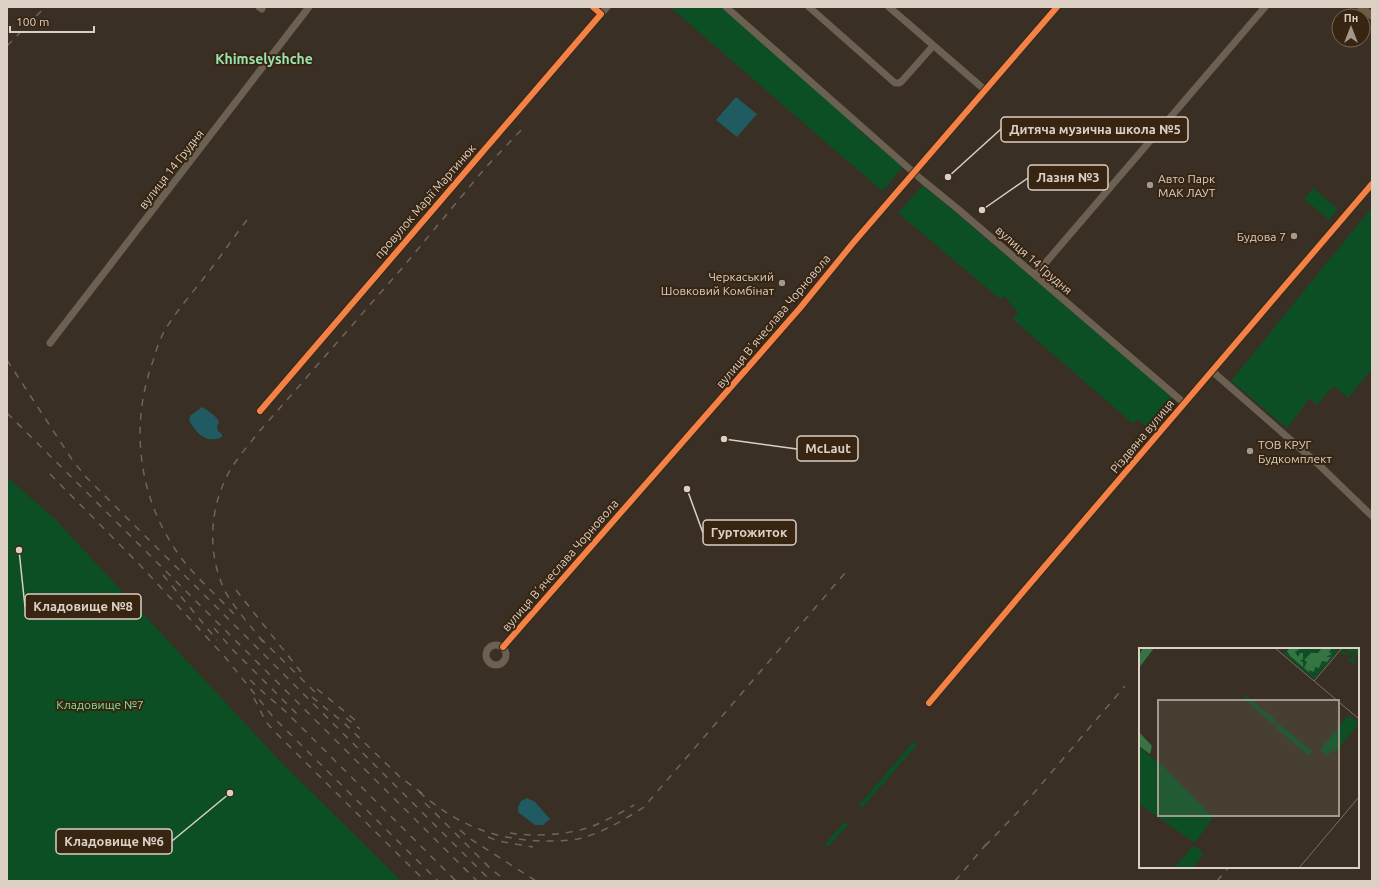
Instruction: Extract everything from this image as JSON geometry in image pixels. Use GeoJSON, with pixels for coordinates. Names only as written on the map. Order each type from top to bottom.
{"type":"FeatureCollection","features":[{"type":"Feature","properties":{"kind":"main road"},"geometry":{"type":"LineString","coordinates":[[1361,7],[1372,16]]}},
{"type":"Feature","properties":{"kind":"street","name":"вулиця 14 Грудня"},"geometry":{"type":"LineString","coordinates":[[50,343],[308,7]]}},
{"type":"Feature","properties":{"kind":"street"},"geometry":{"type":"LineString","coordinates":[[593,7],[601,14]]}},
{"type":"Feature","properties":{"kind":"street","name":"провулок Марії Мартинюк"},"geometry":{"type":"LineString","coordinates":[[260,411],[606,7]]}},
{"type":"Feature","properties":{"kind":"street","name":"вулиця 14 Грудня"},"geometry":{"type":"LineString","coordinates":[[726,7],[914,173],[1184,403]]}},
{"type":"Feature","properties":{"kind":"street"},"geometry":{"type":"LineString","coordinates":[[809,7],[894,82],[897,83],[902,81],[933,46]]}},
{"type":"Feature","properties":{"kind":"street"},"geometry":{"type":"LineString","coordinates":[[889,7],[985,90]]}},
{"type":"Feature","properties":{"kind":"street","name":"вулиця Вʼячеслава Чорновола"},"geometry":{"type":"LineString","coordinates":[[503,647],[800,308],[853,243],[1056,7]]}},
{"type":"Feature","properties":{"kind":"street"},"geometry":{"type":"LineString","coordinates":[[1035,275],[1265,7]]}},
{"type":"Feature","properties":{"kind":"street","name":"Різдвяна вулиця"},"geometry":{"type":"LineString","coordinates":[[929,703],[1372,184]]}},
{"type":"Feature","properties":{"kind":"street"},"geometry":{"type":"LineString","coordinates":[[1212,371],[1318,464],[1372,516]]}},
{"type":"Feature","properties":{"kind":"green space"},"geometry":{"type":"Polygon","coordinates":[[[670,7],[721,7],[724,9],[857,126],[860,131],[903,167],[882,191],[670,7]]]}},
{"type":"Feature","properties":{"kind":"green space"},"geometry":{"type":"Polygon","coordinates":[[[923,185],[1171,395],[1172,405],[1151,431],[1138,419],[1133,424],[1013,319],[1018,313],[1004,296],[1000,299],[898,213],[923,185]]]}},
{"type":"Feature","properties":{"kind":"green space"},"geometry":{"type":"Polygon","coordinates":[[[1313,188],[1338,209],[1329,220],[1304,199],[1313,188]]]}},
{"type":"Feature","properties":{"kind":"green space"},"geometry":{"type":"Polygon","coordinates":[[[1372,207],[1372,369],[1348,398],[1334,386],[1317,405],[1310,398],[1287,428],[1231,381],[1372,207]]]}},
{"type":"Feature","properties":{"kind":"green space","name":"Кладовище №7"},"geometry":{"type":"Polygon","coordinates":[[[7,477],[54,518],[280,761],[401,881],[7,881],[7,477]]]}},
{"type":"Feature","properties":{"kind":"green space"},"geometry":{"type":"Polygon","coordinates":[[[913,742],[917,745],[862,808],[859,805],[913,742]]]}},
{"type":"Feature","properties":{"kind":"green space"},"geometry":{"type":"Polygon","coordinates":[[[844,822],[848,825],[828,847],[825,844],[844,822]]]}},
{"type":"Feature","properties":{"kind":"water"},"geometry":{"type":"Polygon","coordinates":[[[736,97],[757,114],[737,137],[716,120],[736,97]]]}},
{"type":"Feature","properties":{"kind":"water"},"geometry":{"type":"Polygon","coordinates":[[[202,407],[212,413],[218,420],[219,422],[217,427],[218,431],[222,434],[222,437],[217,439],[207,438],[195,430],[189,420],[190,416],[202,407]]]}},
{"type":"Feature","properties":{"kind":"water"},"geometry":{"type":"Polygon","coordinates":[[[527,798],[535,802],[550,819],[543,825],[535,825],[518,812],[518,807],[521,801],[527,798]]]}},
{"type":"Feature","properties":{"kind":"railway"},"geometry":{"type":"LineString","coordinates":[[7,46],[45,7]]}},
{"type":"Feature","properties":{"kind":"railway"},"geometry":{"type":"LineString","coordinates":[[263,642],[226,593],[215,562],[213,529],[215,513],[224,481],[232,467],[258,433],[403,267],[486,167],[525,126]]}},
{"type":"Feature","properties":{"kind":"railway"},"geometry":{"type":"LineString","coordinates":[[234,614],[188,567],[162,528],[146,482],[140,434],[146,385],[163,333],[180,308],[247,220]]}},
{"type":"Feature","properties":{"kind":"railway"},"geometry":{"type":"LineString","coordinates":[[7,360],[73,461],[87,478],[491,881]]}},
{"type":"Feature","properties":{"kind":"railway"},"geometry":{"type":"LineString","coordinates":[[7,413],[477,881]]}},
{"type":"Feature","properties":{"kind":"railway"},"geometry":{"type":"LineString","coordinates":[[50,474],[140,565],[225,657],[274,718],[438,881]]}},
{"type":"Feature","properties":{"kind":"railway"},"geometry":{"type":"LineString","coordinates":[[419,792],[447,813],[476,828],[490,833],[523,840],[555,841],[578,839],[612,826],[644,807],[845,573]]}},
{"type":"Feature","properties":{"kind":"railway"},"geometry":{"type":"LineString","coordinates":[[163,575],[217,640]]}},
{"type":"Feature","properties":{"kind":"railway"},"geometry":{"type":"LineString","coordinates":[[236,590],[301,672]]}},
{"type":"Feature","properties":{"kind":"railway"},"geometry":{"type":"LineString","coordinates":[[214,628],[232,649],[297,714]]}},
{"type":"Feature","properties":{"kind":"railway"},"geometry":{"type":"LineString","coordinates":[[260,638],[320,697]]}},
{"type":"Feature","properties":{"kind":"railway"},"geometry":{"type":"LineString","coordinates":[[250,680],[285,711],[456,881]]}},
{"type":"Feature","properties":{"kind":"railway"},"geometry":{"type":"LineString","coordinates":[[985,846],[1016,814],[1125,686]]}},
{"type":"Feature","properties":{"kind":"railway"},"geometry":{"type":"LineString","coordinates":[[317,689],[355,720]]}},
{"type":"Feature","properties":{"kind":"railway"},"geometry":{"type":"LineString","coordinates":[[312,697],[344,723],[400,777],[423,794]]}},
{"type":"Feature","properties":{"kind":"railway"},"geometry":{"type":"LineString","coordinates":[[254,698],[266,722],[274,731],[425,881]]}},
{"type":"Feature","properties":{"kind":"railway"},"geometry":{"type":"LineString","coordinates":[[346,718],[360,729]]}},
{"type":"Feature","properties":{"kind":"railway"},"geometry":{"type":"LineString","coordinates":[[425,803],[490,868],[506,881]]}},
{"type":"Feature","properties":{"kind":"railway"},"geometry":{"type":"LineString","coordinates":[[510,833],[540,835],[584,829],[619,814],[634,805]]}},
{"type":"Feature","properties":{"kind":"railway"},"geometry":{"type":"LineString","coordinates":[[460,830],[469,838],[536,881]]}},
{"type":"Feature","properties":{"kind":"railway"},"geometry":{"type":"LineString","coordinates":[[488,837],[498,841],[533,847]]}},
{"type":"Feature","properties":{"kind":"railway"},"geometry":{"type":"LineString","coordinates":[[955,881],[988,842]]}},
{"type":"Feature","properties":{"kind":"railway"},"geometry":{"type":"LineString","coordinates":[[1217,881],[1228,868]]}},
{"type":"Feature","properties":{"kind":"cycle path"},"geometry":{"type":"LineString","coordinates":[[260,411],[601,14],[593,7]]}},
{"type":"Feature","properties":{"kind":"cycle path"},"geometry":{"type":"LineString","coordinates":[[503,647],[800,308],[853,243],[1057,7]]}},
{"type":"Feature","properties":{"kind":"cycle path"},"geometry":{"type":"LineString","coordinates":[[929,703],[1372,184]]}},
{"type":"Feature","properties":{"kind":"place","name":"Дитяча музична школа №5"},"geometry":{"type":"Point","coordinates":[948,177]}},
{"type":"Feature","properties":{"kind":"place","name":"Авто Парк МАК ЛАУТ"},"geometry":{"type":"Point","coordinates":[1150,185]}},
{"type":"Feature","properties":{"kind":"place","name":"Лазня №3"},"geometry":{"type":"Point","coordinates":[982,210]}},
{"type":"Feature","properties":{"kind":"place","name":"Будова 7"},"geometry":{"type":"Point","coordinates":[1294,236]}},
{"type":"Feature","properties":{"kind":"place","name":"Черкаський Шовковий Комбінат"},"geometry":{"type":"Point","coordinates":[782,283]}},
{"type":"Feature","properties":{"kind":"place","name":"McLaut"},"geometry":{"type":"Point","coordinates":[724,439]}},
{"type":"Feature","properties":{"kind":"place","name":"ТОВ КРУГ Будкомплект"},"geometry":{"type":"Point","coordinates":[1250,451]}},
{"type":"Feature","properties":{"kind":"place","name":"Гуртожиток"},"geometry":{"type":"Point","coordinates":[687,489]}},
{"type":"Feature","properties":{"kind":"place","name":"Кладовище №8"},"geometry":{"type":"Point","coordinates":[19,550]}},
{"type":"Feature","properties":{"kind":"place","name":"Кладовище №6"},"geometry":{"type":"Point","coordinates":[230,793]}},
{"type":"Feature","properties":{"kind":"district","name":"Khimselyshche"},"geometry":{"type":"Point","coordinates":[264,59]}}]}
